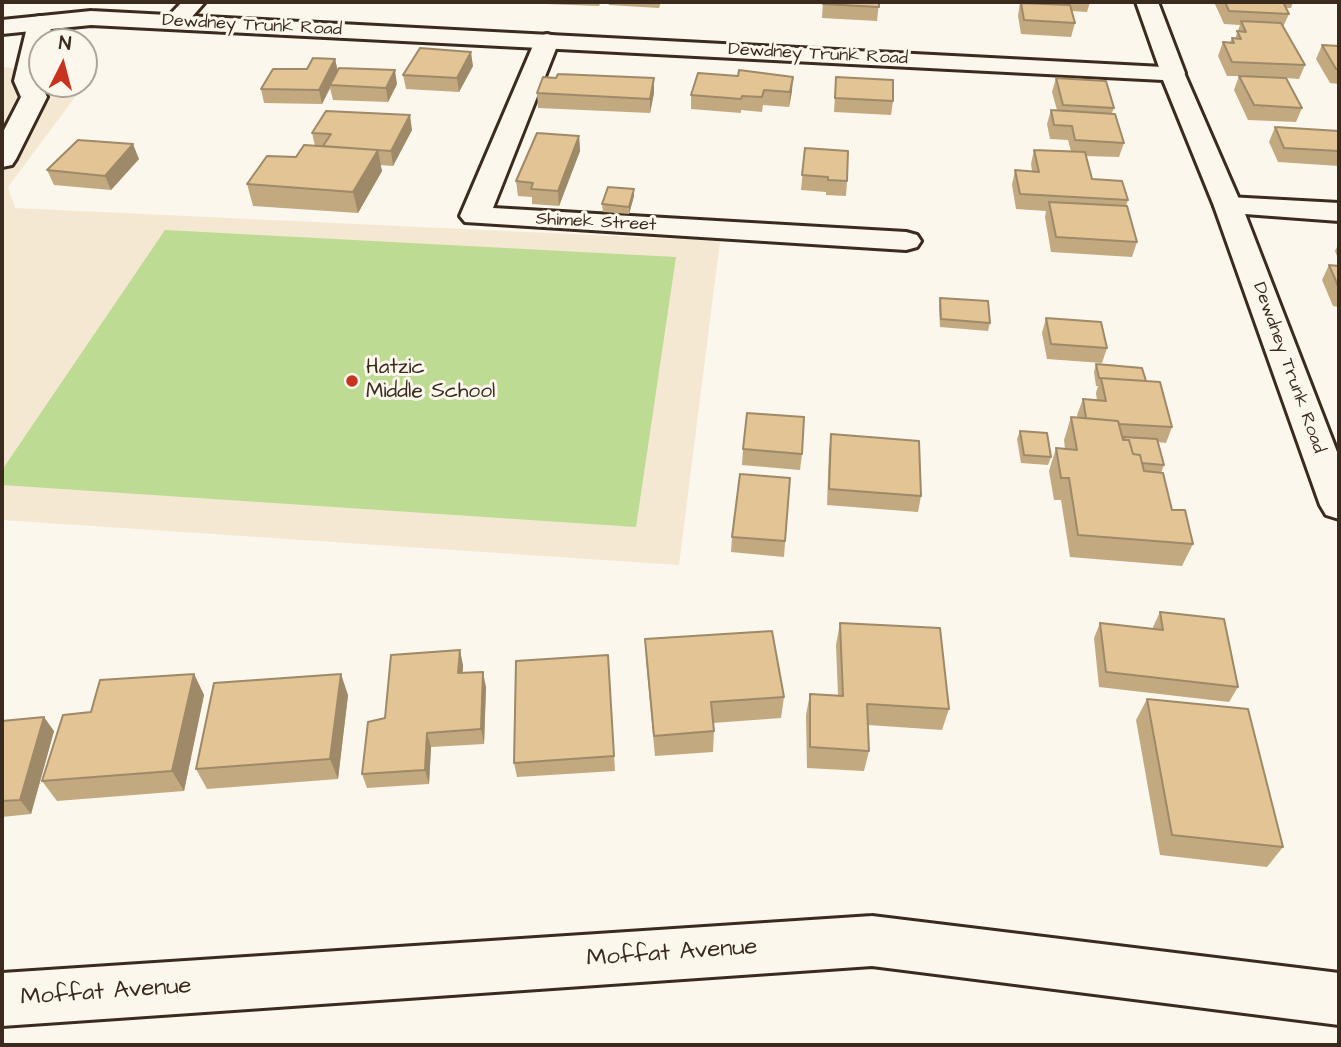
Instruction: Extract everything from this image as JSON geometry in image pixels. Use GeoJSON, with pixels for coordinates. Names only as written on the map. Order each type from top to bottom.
{"type":"FeatureCollection","features":[{"type":"Feature","properties":{"kind":"street"},"geometry":{"type":"LineString","coordinates":[[175,22],[194,2]]}},
{"type":"Feature","properties":{"kind":"street"},"geometry":{"type":"LineString","coordinates":[[1147,2],[1173,73]]}},
{"type":"Feature","properties":{"kind":"street","name":"Dewdney Trunk Road"},"geometry":{"type":"LineString","coordinates":[[2,27],[91,18],[1173,73],[1228,206],[1339,505]]}},
{"type":"Feature","properties":{"kind":"street"},"geometry":{"type":"LineString","coordinates":[[2,159],[34,97],[27,80],[40,23]]}},
{"type":"Feature","properties":{"kind":"street","name":"Shimek Street"},"geometry":{"type":"LineString","coordinates":[[547,41],[475,216],[906,241]]}},
{"type":"Feature","properties":{"kind":"street"},"geometry":{"type":"LineString","coordinates":[[1228,206],[1339,212]]}},
{"type":"Feature","properties":{"kind":"street","name":"Moffat Avenue"},"geometry":{"type":"LineString","coordinates":[[2,1000],[872,941],[1339,999]]}},
{"type":"Feature","properties":{"kind":"shaded area","name":"Hatzic Middle School"},"geometry":{"type":"Polygon","coordinates":[[[2,67],[28,69],[28,98],[74,98],[8,187],[15,208],[720,241],[679,565],[2,520],[2,67]]]}},
{"type":"Feature","properties":{"kind":"green space","name":"Hatzic Middle School"},"geometry":{"type":"Polygon","coordinates":[[[165,230],[676,257],[636,527],[2,485],[2,470],[165,230]]]}},
{"type":"Feature","properties":{"kind":"building"},"geometry":{"type":"Polygon","coordinates":[[[879,2],[879,7],[823,4],[879,2]]]}},
{"type":"Feature","properties":{"kind":"building"},"geometry":{"type":"Polygon","coordinates":[[[1225,2],[1283,2],[1289,14],[1229,11],[1225,2]]]}},
{"type":"Feature","properties":{"kind":"building"},"geometry":{"type":"Polygon","coordinates":[[[1021,3],[1070,5],[1075,23],[1024,20],[1021,3]]]}},
{"type":"Feature","properties":{"kind":"building"},"geometry":{"type":"Polygon","coordinates":[[[1241,21],[1281,23],[1305,65],[1232,62],[1223,42],[1234,43],[1232,38],[1241,39],[1237,31],[1246,32],[1241,21]]]}},
{"type":"Feature","properties":{"kind":"building"},"geometry":{"type":"Polygon","coordinates":[[[1322,45],[1339,46],[1339,69],[1336,69],[1322,45]]]}},
{"type":"Feature","properties":{"kind":"building"},"geometry":{"type":"Polygon","coordinates":[[[420,48],[471,52],[457,78],[403,75],[420,48]]]}},
{"type":"Feature","properties":{"kind":"building"},"geometry":{"type":"Polygon","coordinates":[[[313,58],[335,59],[319,90],[261,89],[273,69],[307,69],[313,58]]]}},
{"type":"Feature","properties":{"kind":"building"},"geometry":{"type":"Polygon","coordinates":[[[339,68],[395,70],[386,88],[330,85],[339,68]]]}},
{"type":"Feature","properties":{"kind":"building"},"geometry":{"type":"Polygon","coordinates":[[[739,70],[793,77],[790,92],[764,90],[762,97],[742,96],[741,99],[691,95],[698,73],[738,76],[739,70]]]}},
{"type":"Feature","properties":{"kind":"building"},"geometry":{"type":"Polygon","coordinates":[[[558,74],[654,78],[650,99],[537,93],[543,77],[556,78],[558,74]]]}},
{"type":"Feature","properties":{"kind":"building"},"geometry":{"type":"Polygon","coordinates":[[[1239,76],[1286,78],[1302,108],[1254,105],[1239,76]]]}},
{"type":"Feature","properties":{"kind":"building"},"geometry":{"type":"Polygon","coordinates":[[[836,77],[893,80],[893,101],[835,98],[836,77]]]}},
{"type":"Feature","properties":{"kind":"building"},"geometry":{"type":"Polygon","coordinates":[[[1056,78],[1106,81],[1114,108],[1063,105],[1056,78]]]}},
{"type":"Feature","properties":{"kind":"building"},"geometry":{"type":"Polygon","coordinates":[[[1051,110],[1115,114],[1124,143],[1075,140],[1072,126],[1054,125],[1051,110]]]}},
{"type":"Feature","properties":{"kind":"building"},"geometry":{"type":"Polygon","coordinates":[[[326,111],[410,115],[391,151],[323,146],[331,134],[312,133],[326,111]]]}},
{"type":"Feature","properties":{"kind":"building"},"geometry":{"type":"Polygon","coordinates":[[[1275,127],[1339,131],[1339,151],[1284,148],[1275,127]]]}},
{"type":"Feature","properties":{"kind":"building"},"geometry":{"type":"Polygon","coordinates":[[[537,133],[579,136],[558,191],[531,189],[533,183],[516,181],[537,133]]]}},
{"type":"Feature","properties":{"kind":"building"},"geometry":{"type":"Polygon","coordinates":[[[78,140],[133,144],[105,176],[47,170],[78,140]]]}},
{"type":"Feature","properties":{"kind":"building"},"geometry":{"type":"Polygon","coordinates":[[[304,145],[378,150],[353,192],[247,184],[267,156],[296,157],[304,145]]]}},
{"type":"Feature","properties":{"kind":"building"},"geometry":{"type":"Polygon","coordinates":[[[805,148],[848,151],[847,181],[802,175],[805,148]]]}},
{"type":"Feature","properties":{"kind":"building"},"geometry":{"type":"Polygon","coordinates":[[[1034,150],[1085,152],[1092,179],[1122,181],[1128,200],[1020,194],[1015,170],[1039,172],[1034,150]]]}},
{"type":"Feature","properties":{"kind":"building"},"geometry":{"type":"Polygon","coordinates":[[[608,187],[634,189],[629,207],[602,204],[608,187]]]}},
{"type":"Feature","properties":{"kind":"building"},"geometry":{"type":"Polygon","coordinates":[[[1049,202],[1127,206],[1137,242],[1056,237],[1049,202]]]}},
{"type":"Feature","properties":{"kind":"building"},"geometry":{"type":"Polygon","coordinates":[[[1329,265],[1339,266],[1339,288],[1329,265]]]}},
{"type":"Feature","properties":{"kind":"building"},"geometry":{"type":"Polygon","coordinates":[[[940,298],[988,301],[990,323],[941,319],[940,298]]]}},
{"type":"Feature","properties":{"kind":"building"},"geometry":{"type":"Polygon","coordinates":[[[1046,318],[1101,322],[1107,348],[1051,344],[1046,318]]]}},
{"type":"Feature","properties":{"kind":"building"},"geometry":{"type":"Polygon","coordinates":[[[1096,364],[1142,368],[1146,381],[1099,378],[1096,364]]]}},
{"type":"Feature","properties":{"kind":"building"},"geometry":{"type":"Polygon","coordinates":[[[1101,378],[1160,382],[1172,427],[1119,424],[1118,421],[1086,418],[1083,399],[1106,401],[1101,378]]]}},
{"type":"Feature","properties":{"kind":"building"},"geometry":{"type":"Polygon","coordinates":[[[747,413],[804,417],[802,454],[743,449],[747,413]]]}},
{"type":"Feature","properties":{"kind":"building"},"geometry":{"type":"Polygon","coordinates":[[[1071,417],[1118,421],[1123,440],[1129,440],[1133,454],[1140,455],[1144,471],[1163,473],[1172,510],[1185,510],[1193,544],[1078,535],[1069,478],[1061,478],[1056,448],[1077,450],[1071,417]]]}},
{"type":"Feature","properties":{"kind":"building"},"geometry":{"type":"Polygon","coordinates":[[[1020,431],[1047,433],[1051,457],[1024,455],[1020,431]]]}},
{"type":"Feature","properties":{"kind":"building"},"geometry":{"type":"Polygon","coordinates":[[[831,434],[919,441],[921,496],[829,489],[831,434]]]}},
{"type":"Feature","properties":{"kind":"building"},"geometry":{"type":"Polygon","coordinates":[[[1124,437],[1157,439],[1164,465],[1142,463],[1140,455],[1133,454],[1129,440],[1124,440],[1124,437]]]}},
{"type":"Feature","properties":{"kind":"building"},"geometry":{"type":"Polygon","coordinates":[[[740,474],[790,478],[785,541],[732,537],[740,474]]]}},
{"type":"Feature","properties":{"kind":"building"},"geometry":{"type":"Polygon","coordinates":[[[1160,612],[1224,619],[1238,687],[1106,672],[1100,623],[1163,630],[1160,612]]]}},
{"type":"Feature","properties":{"kind":"building"},"geometry":{"type":"Polygon","coordinates":[[[840,623],[940,628],[949,709],[867,704],[869,751],[810,747],[810,694],[843,696],[840,623]]]}},
{"type":"Feature","properties":{"kind":"building"},"geometry":{"type":"Polygon","coordinates":[[[772,631],[784,697],[711,702],[714,731],[654,736],[645,639],[772,631]]]}},
{"type":"Feature","properties":{"kind":"building"},"geometry":{"type":"Polygon","coordinates":[[[460,650],[458,673],[483,672],[481,729],[427,733],[425,770],[362,774],[368,722],[385,718],[391,655],[460,650]]]}},
{"type":"Feature","properties":{"kind":"building"},"geometry":{"type":"Polygon","coordinates":[[[608,655],[614,756],[514,763],[516,661],[608,655]]]}},
{"type":"Feature","properties":{"kind":"building"},"geometry":{"type":"Polygon","coordinates":[[[194,674],[172,771],[42,781],[63,715],[91,712],[100,680],[194,674]]]}},
{"type":"Feature","properties":{"kind":"building"},"geometry":{"type":"Polygon","coordinates":[[[341,674],[330,759],[196,769],[214,683],[341,674]]]}},
{"type":"Feature","properties":{"kind":"building"},"geometry":{"type":"Polygon","coordinates":[[[1147,699],[1248,709],[1283,847],[1172,835],[1147,699]]]}},
{"type":"Feature","properties":{"kind":"building"},"geometry":{"type":"Polygon","coordinates":[[[44,717],[20,800],[2,801],[2,721],[44,717]]]}},
{"type":"Feature","properties":{"kind":"place","name":"Hatzic Middle School"},"geometry":{"type":"Point","coordinates":[352,381]}}]}
